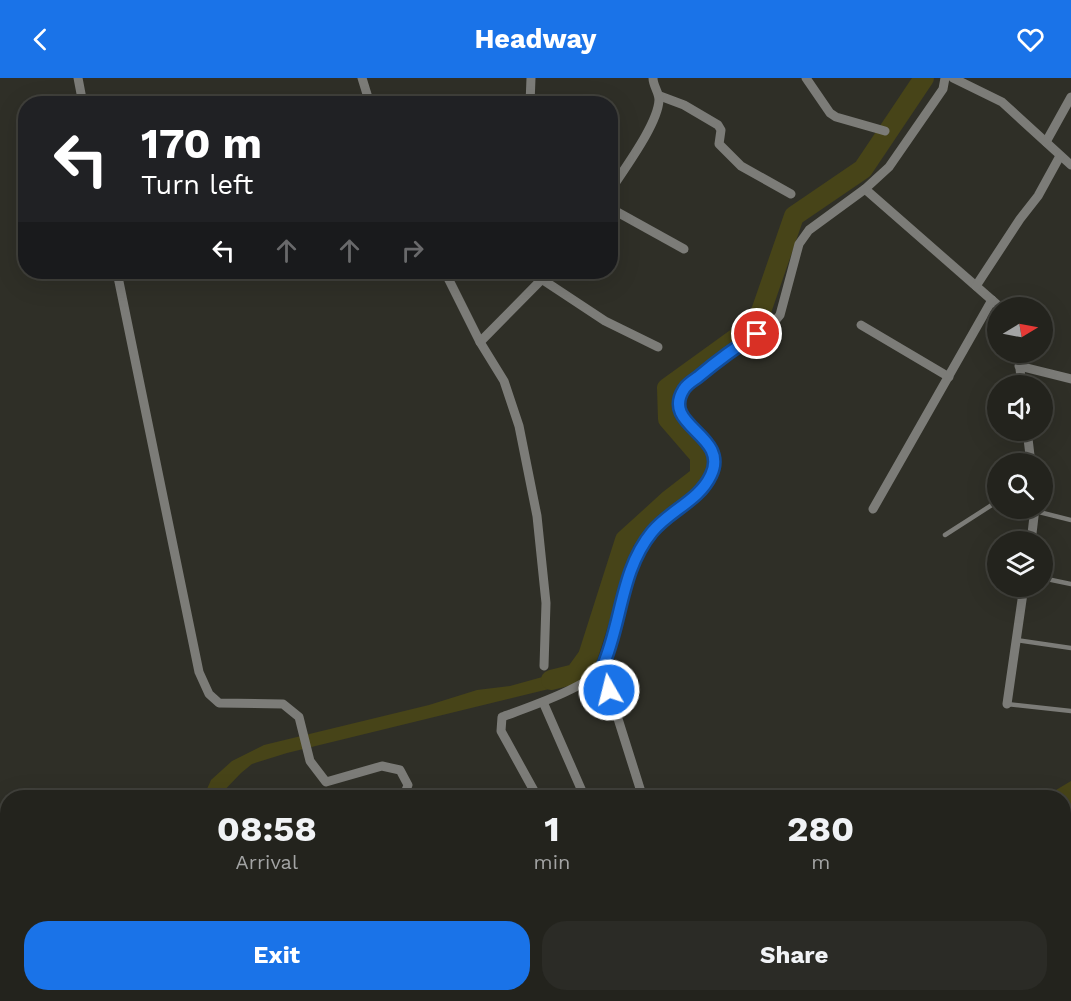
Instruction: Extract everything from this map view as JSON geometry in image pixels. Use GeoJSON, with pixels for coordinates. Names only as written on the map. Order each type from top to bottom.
{"type":"FeatureCollection","features":[{"type":"Feature","properties":{"kind":"street"},"geometry":{"type":"LineString","coordinates":[[78,78],[81,96]]}},
{"type":"Feature","properties":{"kind":"street"},"geometry":{"type":"LineString","coordinates":[[362,78],[368,96]]}},
{"type":"Feature","properties":{"kind":"street"},"geometry":{"type":"LineString","coordinates":[[530,96],[531,78]]}},
{"type":"Feature","properties":{"kind":"street"},"geometry":{"type":"LineString","coordinates":[[653,78],[653,86],[660,96],[684,105],[718,125],[721,130],[719,144],[741,166],[791,194]]}},
{"type":"Feature","properties":{"kind":"street"},"geometry":{"type":"LineString","coordinates":[[806,78],[830,113],[836,117],[885,131]]}},
{"type":"Feature","properties":{"kind":"street"},"geometry":{"type":"LineString","coordinates":[[534,790],[501,731],[502,717],[577,687],[602,668],[608,655],[622,596],[636,559],[652,532],[704,488],[716,462],[708,442],[686,422],[681,412],[680,398],[684,388],[726,353],[773,324],[780,315],[799,244],[809,230],[865,189],[889,167],[943,89],[945,78]]}},
{"type":"Feature","properties":{"kind":"street"},"geometry":{"type":"LineString","coordinates":[[953,78],[1002,102],[1071,165]]}},
{"type":"Feature","properties":{"kind":"street"},"geometry":{"type":"LineString","coordinates":[[618,179],[648,132],[660,96]]}},
{"type":"Feature","properties":{"kind":"street"},"geometry":{"type":"LineString","coordinates":[[1046,142],[1071,96]]}},
{"type":"Feature","properties":{"kind":"street"},"geometry":{"type":"LineString","coordinates":[[976,286],[1038,196],[1060,156]]}},
{"type":"Feature","properties":{"kind":"street"},"geometry":{"type":"LineString","coordinates":[[865,189],[989,297]]}},
{"type":"Feature","properties":{"kind":"street"},"geometry":{"type":"LineString","coordinates":[[618,212],[684,249]]}},
{"type":"Feature","properties":{"kind":"street"},"geometry":{"type":"LineString","coordinates":[[118,279],[199,672],[209,694],[219,704],[283,704],[299,717],[310,761],[326,782],[382,766],[400,770],[408,785],[406,790]]}},
{"type":"Feature","properties":{"kind":"street"},"geometry":{"type":"LineString","coordinates":[[448,279],[480,342],[504,381],[519,426],[537,516],[546,603],[544,666]]}},
{"type":"Feature","properties":{"kind":"street"},"geometry":{"type":"LineString","coordinates":[[480,342],[543,280],[605,321],[658,347]]}},
{"type":"Feature","properties":{"kind":"street"},"geometry":{"type":"LineString","coordinates":[[873,509],[987,309]]}},
{"type":"Feature","properties":{"kind":"street"},"geometry":{"type":"LineString","coordinates":[[861,325],[949,377]]}},
{"type":"Feature","properties":{"kind":"street"},"geometry":{"type":"LineString","coordinates":[[1019,363],[1020,375]]}},
{"type":"Feature","properties":{"kind":"street"},"geometry":{"type":"LineString","coordinates":[[1019,366],[1071,379]]}},
{"type":"Feature","properties":{"kind":"street"},"geometry":{"type":"LineString","coordinates":[[1007,704],[1022,597]]}},
{"type":"Feature","properties":{"kind":"street"},"geometry":{"type":"LineString","coordinates":[[602,668],[640,790]]}},
{"type":"Feature","properties":{"kind":"street"},"geometry":{"type":"LineString","coordinates":[[543,702],[582,790]]}},
{"type":"Feature","properties":{"kind":"lane"},"geometry":{"type":"LineString","coordinates":[[945,535],[987,508]]}},
{"type":"Feature","properties":{"kind":"lane"},"geometry":{"type":"LineString","coordinates":[[1053,515],[1071,520]]}},
{"type":"Feature","properties":{"kind":"lane"},"geometry":{"type":"LineString","coordinates":[[1053,580],[1071,584]]}},
{"type":"Feature","properties":{"kind":"lane"},"geometry":{"type":"LineString","coordinates":[[1016,640],[1071,648]]}},
{"type":"Feature","properties":{"kind":"lane"},"geometry":{"type":"LineString","coordinates":[[1007,704],[1071,711]]}},
{"type":"Feature","properties":{"kind":"shaded area"},"geometry":{"type":"Polygon","coordinates":[[[564,671],[575,674],[568,682],[549,689],[287,753],[252,764],[225,790],[207,790],[211,780],[232,761],[264,745],[429,705],[477,690],[510,686],[564,671]]]}},
{"type":"Feature","properties":{"kind":"shaded area"},"geometry":{"type":"Polygon","coordinates":[[[1071,781],[1071,790],[1056,790],[1071,781]]]}},
{"type":"Feature","properties":{"kind":"waterway"},"geometry":{"type":"LineString","coordinates":[[551,680],[575,674],[588,656],[625,540],[669,500],[700,476],[700,456],[668,419],[667,388],[757,323],[794,216],[863,169],[924,78]]}},
{"type":"Feature","properties":{"kind":"route"},"geometry":{"type":"LineString","coordinates":[[609,690],[602,668],[608,655],[622,596],[636,559],[652,532],[704,488],[716,462],[708,442],[686,422],[681,412],[680,398],[684,388],[726,353],[757,334]]}}]}
